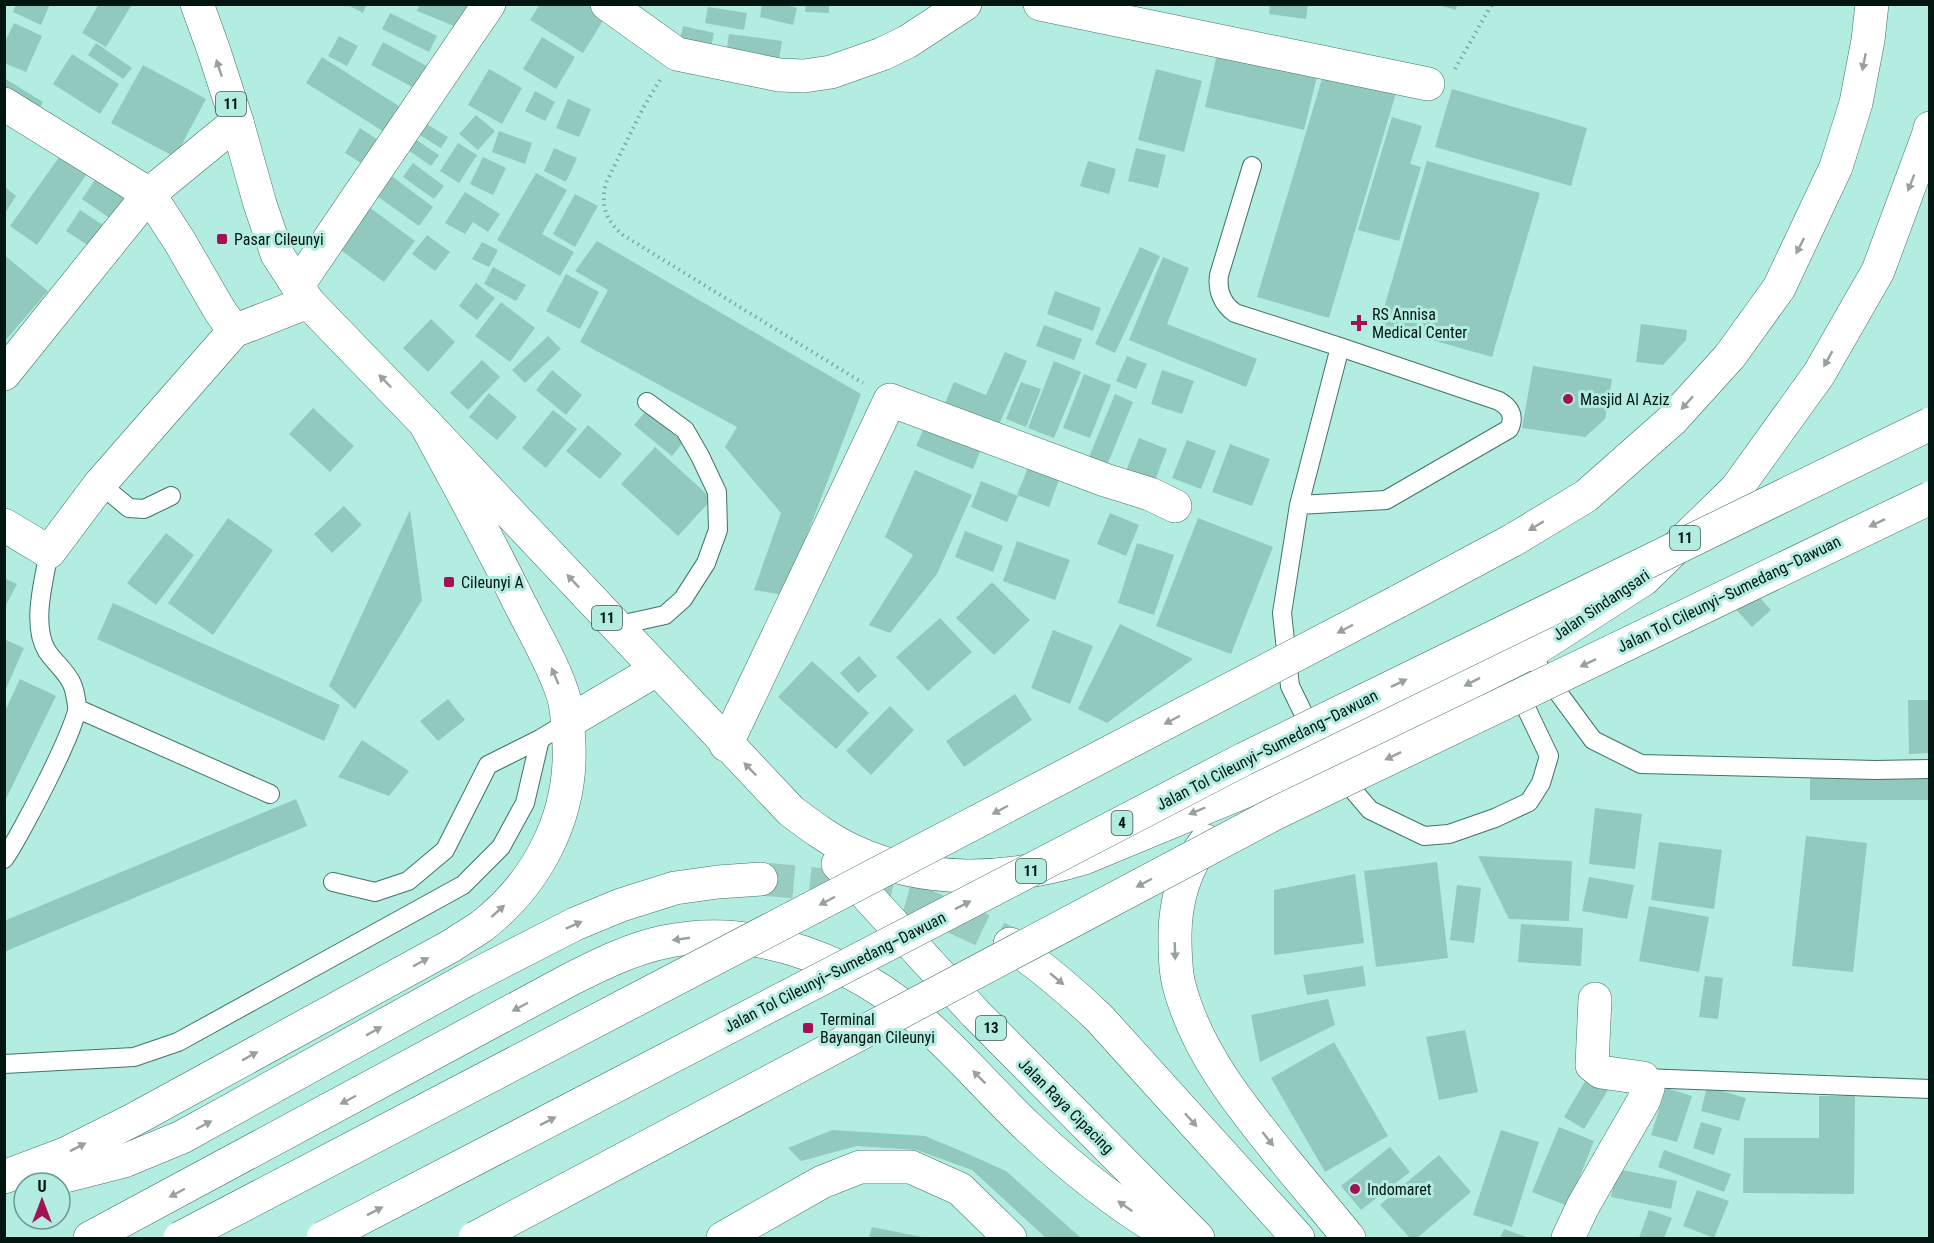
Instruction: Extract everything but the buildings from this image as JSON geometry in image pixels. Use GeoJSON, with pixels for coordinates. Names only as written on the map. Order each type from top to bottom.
{"type":"FeatureCollection","features":[{"type":"Feature","properties":{"kind":"main road"},"geometry":{"type":"LineString","coordinates":[[4,525],[49,552],[100,484],[234,331],[303,294],[489,4]]}},
{"type":"Feature","properties":{"kind":"main road"},"geometry":{"type":"LineString","coordinates":[[607,4],[677,54],[779,75],[804,76],[831,72],[882,54],[907,42],[965,4]]}},
{"type":"Feature","properties":{"kind":"main road"},"geometry":{"type":"LineString","coordinates":[[1040,4],[1428,84]]}},
{"type":"Feature","properties":{"kind":"main road"},"geometry":{"type":"LineString","coordinates":[[180,1239],[1397,602],[1513,540],[1586,496],[1672,420],[1730,356],[1779,288],[1836,167],[1856,103],[1872,4]]}},
{"type":"Feature","properties":{"kind":"main road","name":"11"},"geometry":{"type":"LineString","coordinates":[[198,5],[277,254],[303,294],[790,812],[853,851],[913,870],[947,875],[1019,874],[1084,858],[1270,781]]}},
{"type":"Feature","properties":{"kind":"main road"},"geometry":{"type":"LineString","coordinates":[[4,104],[149,194],[234,331]]}},
{"type":"Feature","properties":{"kind":"main road"},"geometry":{"type":"LineString","coordinates":[[4,374],[149,194],[237,122]]}},
{"type":"Feature","properties":{"kind":"main road","name":"Jalan Sindangsari"},"geometry":{"type":"LineString","coordinates":[[1270,781],[1517,659],[1644,579],[1737,488],[1820,374],[1878,271],[1929,128]]}},
{"type":"Feature","properties":{"kind":"main road"},"geometry":{"type":"LineString","coordinates":[[726,744],[890,400],[1105,480],[1150,494],[1175,506]]}},
{"type":"Feature","properties":{"kind":"main road"},"geometry":{"type":"LineString","coordinates":[[4,1177],[65,1154],[133,1120],[451,946],[482,926],[508,902],[530,875],[548,847],[563,807],[570,767],[568,722],[563,694],[493,550],[425,423]]}},
{"type":"Feature","properties":{"kind":"main road","name":"Jalan Tol Cileunyi–Sumedang–Dawuan"},"geometry":{"type":"LineString","coordinates":[[323,1239],[1244,759],[1929,424]]}},
{"type":"Feature","properties":{"kind":"main road","name":"Jalan Tol Cileunyi–Sumedang–Dawuan"},"geometry":{"type":"LineString","coordinates":[[475,1239],[1274,814],[1929,498]]}},
{"type":"Feature","properties":{"kind":"main road"},"geometry":{"type":"LineString","coordinates":[[568,722],[656,670]]}},
{"type":"Feature","properties":{"kind":"main road"},"geometry":{"type":"LineString","coordinates":[[1270,781],[1236,807],[1210,835],[1199,849],[1186,876],[1175,924],[1178,982],[1186,1009],[1199,1039],[1216,1069],[1240,1103],[1349,1239]]}},
{"type":"Feature","properties":{"kind":"main road","name":"Jalan Raya Cipacing"},"geometry":{"type":"LineString","coordinates":[[790,812],[975,1013],[1198,1239]]}},
{"type":"Feature","properties":{"kind":"main road"},"geometry":{"type":"LineString","coordinates":[[72,1174],[124,1161],[182,1137],[466,980],[566,928],[675,888],[761,879]]}},
{"type":"Feature","properties":{"kind":"main road"},"geometry":{"type":"LineString","coordinates":[[90,1239],[571,979],[633,951],[664,942],[724,937],[758,940],[824,960],[860,977],[893,999],[926,1026],[1029,1128],[1088,1180],[1173,1239]]}},
{"type":"Feature","properties":{"kind":"main road"},"geometry":{"type":"LineString","coordinates":[[1010,944],[1070,990],[1100,1019],[1298,1239]]}},
{"type":"Feature","properties":{"kind":"main road"},"geometry":{"type":"LineString","coordinates":[[1568,1239],[1583,1206],[1644,1100],[1648,1088],[1643,1078],[1601,1072],[1592,1065],[1595,999]]}},
{"type":"Feature","properties":{"kind":"main road"},"geometry":{"type":"LineString","coordinates":[[723,1239],[822,1182],[860,1167],[910,1167],[960,1189],[1010,1239]]}},
{"type":"Feature","properties":{"kind":"lane"},"geometry":{"type":"LineString","coordinates":[[1252,166],[1219,275],[1218,282],[1222,300],[1228,308],[1235,313],[1340,346],[1499,401],[1509,410],[1512,423],[1509,429],[1386,500],[1299,505]]}},
{"type":"Feature","properties":{"kind":"lane"},"geometry":{"type":"LineString","coordinates":[[1340,346],[1299,505],[1282,613],[1290,686],[1323,755],[1370,810],[1424,836],[1449,834],[1495,818],[1529,802],[1541,783],[1549,756],[1517,659]]}},
{"type":"Feature","properties":{"kind":"lane"},"geometry":{"type":"LineString","coordinates":[[615,626],[665,615],[683,599],[706,563],[718,530],[717,492],[700,456],[685,430],[647,402]]}},
{"type":"Feature","properties":{"kind":"lane"},"geometry":{"type":"LineString","coordinates":[[100,484],[129,508],[144,509],[171,496]]}},
{"type":"Feature","properties":{"kind":"lane"},"geometry":{"type":"LineString","coordinates":[[4,859],[54,767],[78,710],[72,683],[46,650],[41,633],[39,615],[49,552]]}},
{"type":"Feature","properties":{"kind":"lane"},"geometry":{"type":"LineString","coordinates":[[1517,659],[1593,740],[1641,764],[1875,770],[1929,769]]}},
{"type":"Feature","properties":{"kind":"lane"},"geometry":{"type":"LineString","coordinates":[[78,710],[270,794]]}},
{"type":"Feature","properties":{"kind":"lane"},"geometry":{"type":"LineString","coordinates":[[333,882],[375,892],[408,880],[445,850],[488,765],[568,722]]}},
{"type":"Feature","properties":{"kind":"lane"},"geometry":{"type":"LineString","coordinates":[[4,1064],[134,1058],[178,1042],[464,885],[501,847],[525,804],[540,739]]}},
{"type":"Feature","properties":{"kind":"lane"},"geometry":{"type":"LineString","coordinates":[[1643,1078],[1929,1089]]}},
{"type":"Feature","properties":{"kind":"path"},"geometry":{"type":"LineString","coordinates":[[1428,84],[1439,82],[1454,71],[1492,4]]}},
{"type":"Feature","properties":{"kind":"path"},"geometry":{"type":"LineString","coordinates":[[677,54],[643,108],[606,183],[603,207],[607,219],[623,236],[890,400]]}},
{"type":"Feature","properties":{"kind":"tunnel"},"geometry":{"type":"LineString","coordinates":[[761,879],[837,887],[912,902],[950,915],[1010,944]]}},
{"type":"Feature","properties":{"kind":"place","name":"Pasar Cileunyi"},"geometry":{"type":"Point","coordinates":[222,239]}},
{"type":"Feature","properties":{"kind":"place","name":"RS Annisa Medical Center"},"geometry":{"type":"Point","coordinates":[1359,323]}},
{"type":"Feature","properties":{"kind":"place","name":"Masjid Al Aziz"},"geometry":{"type":"Point","coordinates":[1568,399]}},
{"type":"Feature","properties":{"kind":"place","name":"Cileunyi A"},"geometry":{"type":"Point","coordinates":[449,582]}},
{"type":"Feature","properties":{"kind":"place","name":"Terminal Bayangan Cileunyi"},"geometry":{"type":"Point","coordinates":[808,1028]}},
{"type":"Feature","properties":{"kind":"place","name":"Indomaret"},"geometry":{"type":"Point","coordinates":[1355,1189]}}]}
